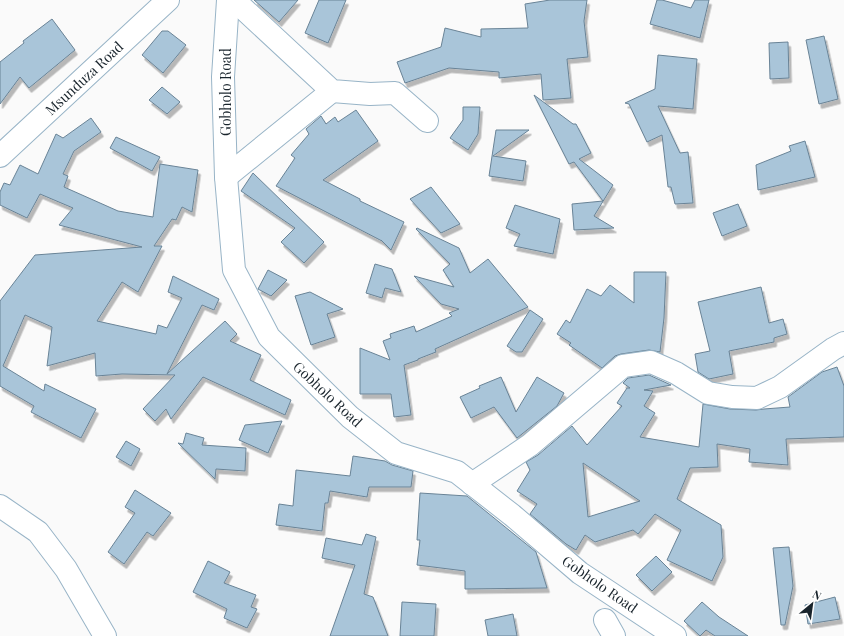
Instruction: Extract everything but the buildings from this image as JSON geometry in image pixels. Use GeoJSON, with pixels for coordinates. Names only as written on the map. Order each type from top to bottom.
{"type":"FeatureCollection","features":[{"type":"Feature","properties":{"kind":"street","name":"Msunduza Road"},"geometry":{"type":"LineString","coordinates":[[0,156],[168,0]]}},
{"type":"Feature","properties":{"kind":"street","name":"Gobholo Road"},"geometry":{"type":"LineString","coordinates":[[228,0],[223,77],[226,177],[234,270],[269,337],[350,417],[396,453],[457,472],[512,515],[580,573],[675,636]]}},
{"type":"Feature","properties":{"kind":"street"},"geometry":{"type":"LineString","coordinates":[[234,0],[332,92],[370,94],[395,93],[427,121]]}},
{"type":"Feature","properties":{"kind":"street"},"geometry":{"type":"LineString","coordinates":[[226,177],[332,92]]}},
{"type":"Feature","properties":{"kind":"street"},"geometry":{"type":"LineString","coordinates":[[472,484],[530,445],[623,366],[651,362],[676,373],[708,393],[732,397],[757,398],[780,387],[833,349],[844,343]]}},
{"type":"Feature","properties":{"kind":"street"},"geometry":{"type":"LineString","coordinates":[[0,506],[38,532],[66,569],[105,636]]}}]}
